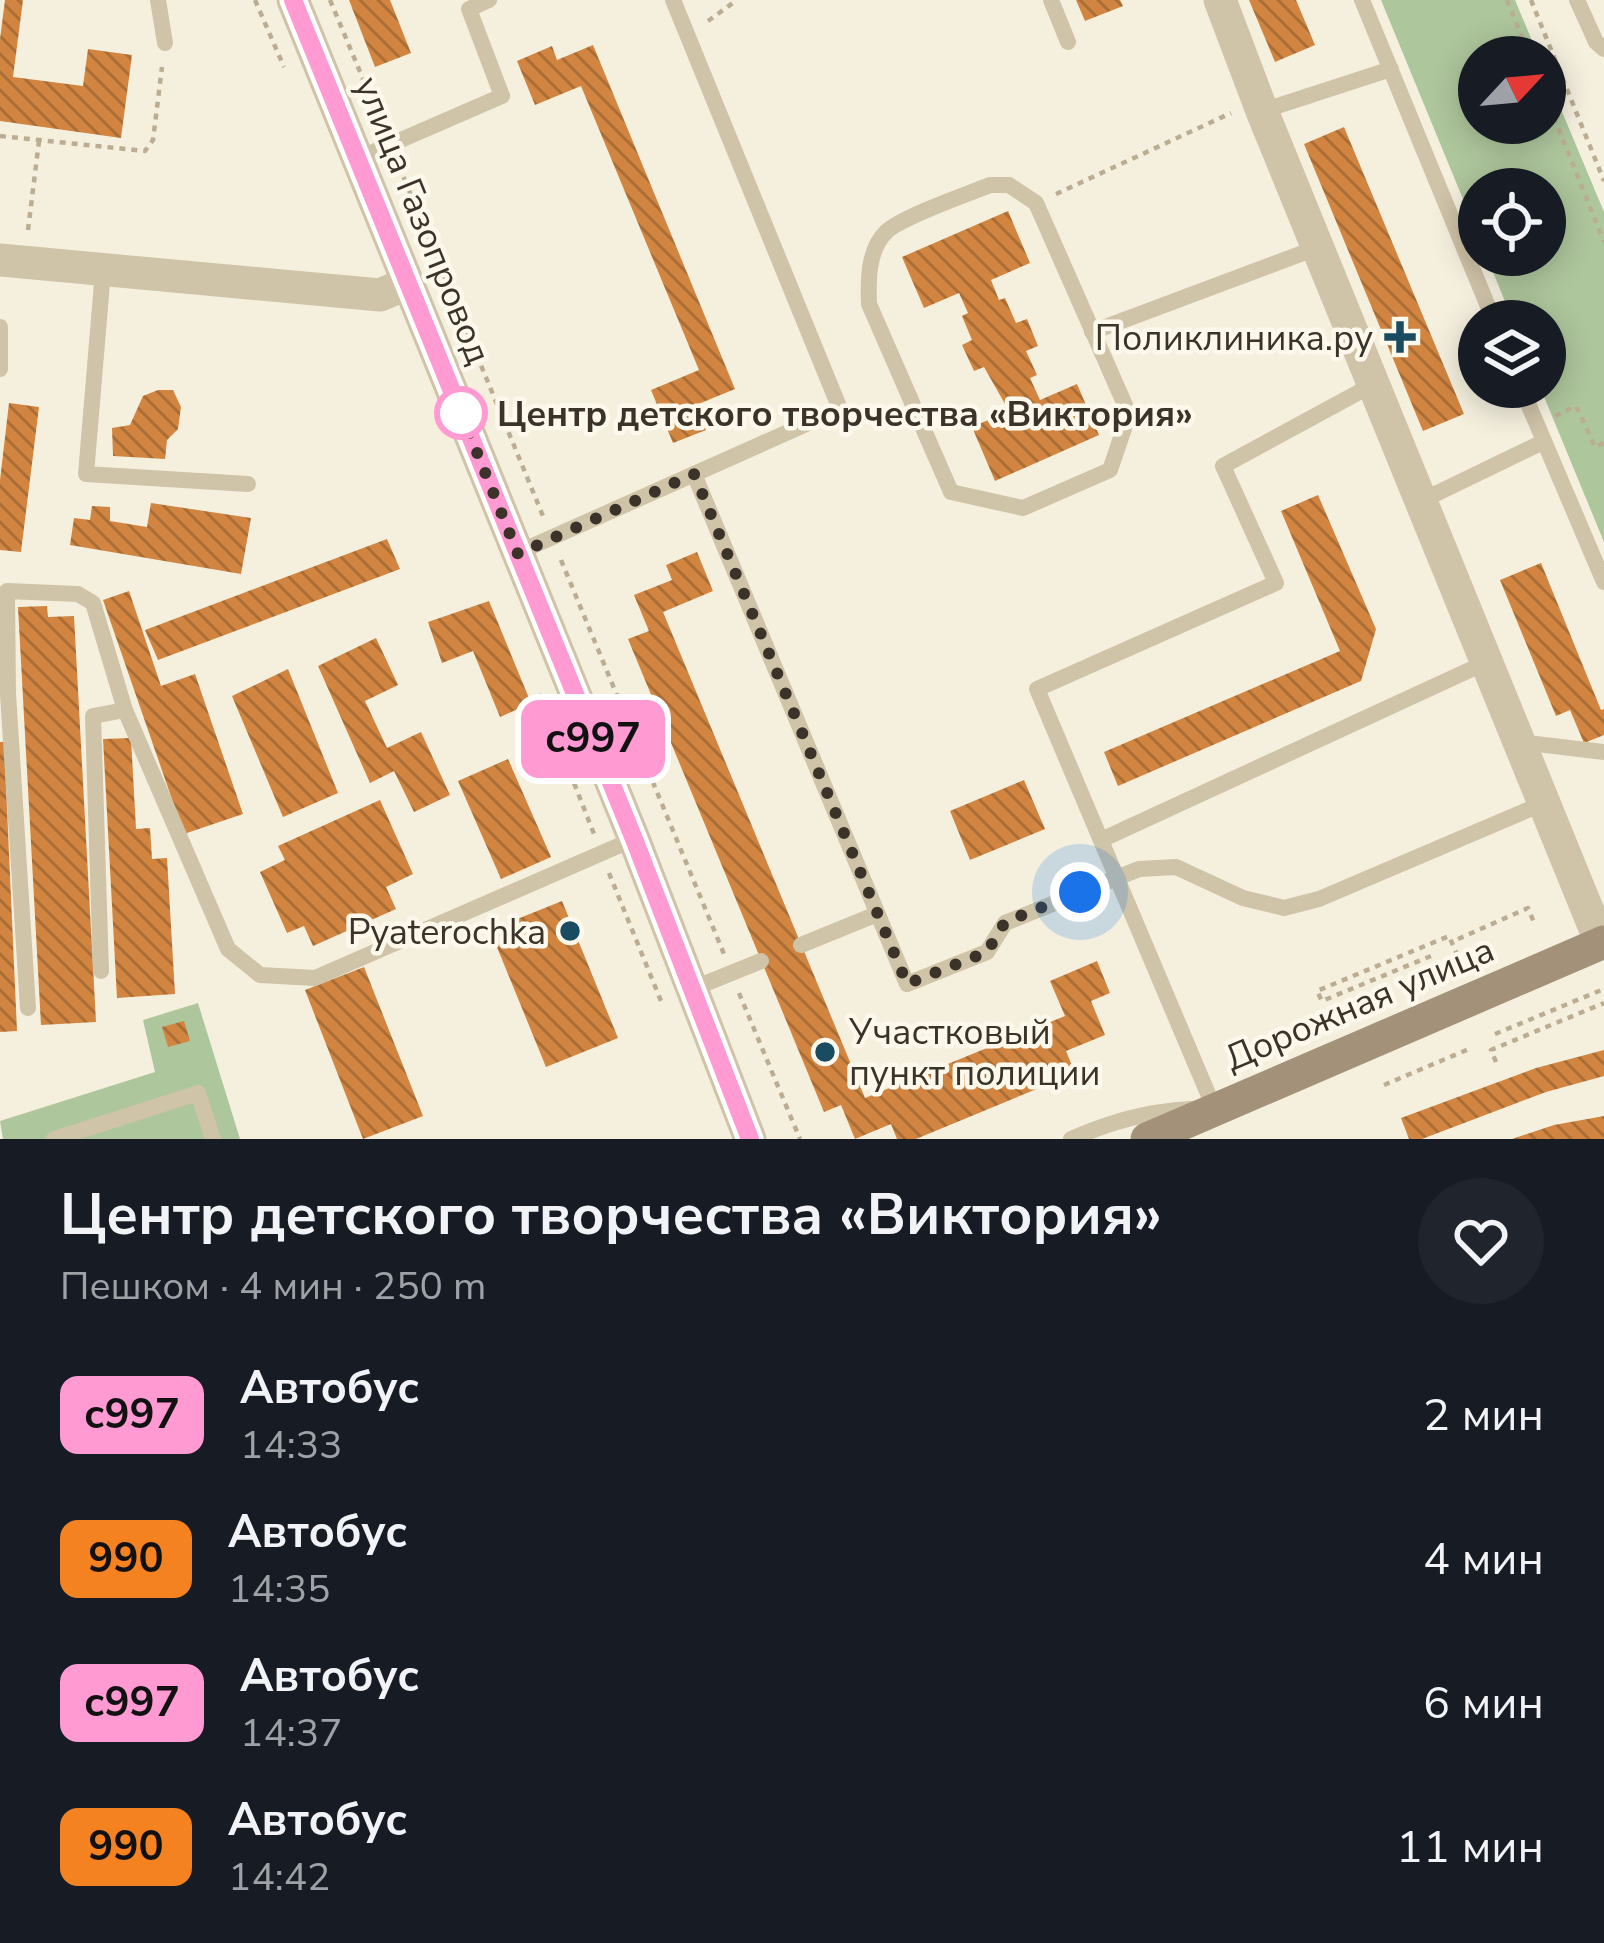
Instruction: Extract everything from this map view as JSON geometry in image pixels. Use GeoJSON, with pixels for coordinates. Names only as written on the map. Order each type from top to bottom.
{"type":"FeatureCollection","features":[{"type":"Feature","properties":{"kind":"main road","name":"Дорожная улица"},"geometry":{"type":"LineString","coordinates":[[1147,1139],[1602,942]]}},
{"type":"Feature","properties":{"kind":"street","name":"улица Газопровод"},"geometry":{"type":"LineString","coordinates":[[292,0],[634,839],[750,1139]]}},
{"type":"Feature","properties":{"kind":"street"},"geometry":{"type":"LineString","coordinates":[[1220,0],[1602,942]]}},
{"type":"Feature","properties":{"kind":"street"},"geometry":{"type":"LineString","coordinates":[[12,262],[380,295],[408,283]]}},
{"type":"Feature","properties":{"kind":"lane"},"geometry":{"type":"LineString","coordinates":[[158,0],[165,44]]}},
{"type":"Feature","properties":{"kind":"lane"},"geometry":{"type":"LineString","coordinates":[[357,160],[502,96],[468,4],[489,0]]}},
{"type":"Feature","properties":{"kind":"lane"},"geometry":{"type":"LineString","coordinates":[[518,554],[841,409],[673,0]]}},
{"type":"Feature","properties":{"kind":"lane"},"geometry":{"type":"LineString","coordinates":[[1051,0],[1068,42]]}},
{"type":"Feature","properties":{"kind":"lane"},"geometry":{"type":"LineString","coordinates":[[1362,0],[1485,300]]}},
{"type":"Feature","properties":{"kind":"lane"},"geometry":{"type":"LineString","coordinates":[[1577,0],[1595,42],[1604,49]]}},
{"type":"Feature","properties":{"kind":"lane"},"geometry":{"type":"LineString","coordinates":[[1260,106],[1391,70]]}},
{"type":"Feature","properties":{"kind":"lane"},"geometry":{"type":"LineString","coordinates":[[990,184],[1009,185],[1036,203],[1092,332],[1129,414],[1110,470],[1023,508],[951,492],[869,304],[868,276],[876,248],[888,230],[990,184]]}},
{"type":"Feature","properties":{"kind":"lane"},"geometry":{"type":"LineString","coordinates":[[1092,332],[1318,247]]}},
{"type":"Feature","properties":{"kind":"lane"},"geometry":{"type":"LineString","coordinates":[[103,272],[86,474],[248,484]]}},
{"type":"Feature","properties":{"kind":"lane"},"geometry":{"type":"LineString","coordinates":[[0,326],[0,369]]}},
{"type":"Feature","properties":{"kind":"lane"},"geometry":{"type":"LineString","coordinates":[[1071,1139],[1103,1125],[1165,1109],[1214,1108],[1037,689],[1276,583],[1223,466],[1375,383]]}},
{"type":"Feature","properties":{"kind":"lane"},"geometry":{"type":"LineString","coordinates":[[1529,408],[1604,582]]}},
{"type":"Feature","properties":{"kind":"lane"},"geometry":{"type":"LineString","coordinates":[[1421,502],[1543,442]]}},
{"type":"Feature","properties":{"kind":"lane"},"geometry":{"type":"LineString","coordinates":[[694,474],[907,984],[987,952],[1005,922],[1138,868],[1176,867],[1243,898],[1284,908],[1319,899],[1544,803]]}},
{"type":"Feature","properties":{"kind":"lane"},"geometry":{"type":"LineString","coordinates":[[28,1008],[4,695],[8,591],[78,594],[93,604],[124,710],[228,949],[260,975],[315,977],[634,839]]}},
{"type":"Feature","properties":{"kind":"lane"},"geometry":{"type":"LineString","coordinates":[[1101,840],[1487,662]]}},
{"type":"Feature","properties":{"kind":"lane"},"geometry":{"type":"LineString","coordinates":[[101,971],[93,716],[124,710]]}},
{"type":"Feature","properties":{"kind":"lane"},"geometry":{"type":"LineString","coordinates":[[1520,742],[1604,752]]}},
{"type":"Feature","properties":{"kind":"lane"},"geometry":{"type":"LineString","coordinates":[[801,945],[878,914]]}},
{"type":"Feature","properties":{"kind":"lane"},"geometry":{"type":"LineString","coordinates":[[692,989],[761,961]]}},
{"type":"Feature","properties":{"kind":"lane"},"geometry":{"type":"LineString","coordinates":[[54,1139],[198,1093],[213,1139]]}},
{"type":"Feature","properties":{"kind":"path"},"geometry":{"type":"LineString","coordinates":[[330,0],[729,967]]}},
{"type":"Feature","properties":{"kind":"path"},"geometry":{"type":"LineString","coordinates":[[688,36],[737,0]]}},
{"type":"Feature","properties":{"kind":"path"},"geometry":{"type":"LineString","coordinates":[[1507,0],[1522,36]]}},
{"type":"Feature","properties":{"kind":"path"},"geometry":{"type":"LineString","coordinates":[[1531,0],[1604,181]]}},
{"type":"Feature","properties":{"kind":"path"},"geometry":{"type":"LineString","coordinates":[[0,136],[138,153],[149,148],[165,44]]}},
{"type":"Feature","properties":{"kind":"path"},"geometry":{"type":"LineString","coordinates":[[1076,185],[1260,106]]}},
{"type":"Feature","properties":{"kind":"path"},"geometry":{"type":"LineString","coordinates":[[12,262],[39,141]]}},
{"type":"Feature","properties":{"kind":"path"},"geometry":{"type":"LineString","coordinates":[[1565,144],[1604,242]]}},
{"type":"Feature","properties":{"kind":"path"},"geometry":{"type":"LineString","coordinates":[[1576,406],[1595,447],[1604,443]]}},
{"type":"Feature","properties":{"kind":"path"},"geometry":{"type":"LineString","coordinates":[[1458,939],[1528,908],[1535,925]]}},
{"type":"Feature","properties":{"kind":"path"},"geometry":{"type":"LineString","coordinates":[[1431,956],[1322,1001],[1317,991],[1449,936],[1459,959]]}},
{"type":"Feature","properties":{"kind":"path"},"geometry":{"type":"LineString","coordinates":[[738,989],[800,1139]]}},
{"type":"Feature","properties":{"kind":"path"},"geometry":{"type":"LineString","coordinates":[[1495,1034],[1604,989]]}},
{"type":"Feature","properties":{"kind":"path"},"geometry":{"type":"LineString","coordinates":[[1496,1062],[1491,1050],[1604,1003]]}},
{"type":"Feature","properties":{"kind":"path"},"geometry":{"type":"LineString","coordinates":[[1384,1085],[1469,1049]]}},
{"type":"Feature","properties":{"kind":"green space"},"geometry":{"type":"Polygon","coordinates":[[[1381,0],[1515,0],[1530,36],[1458,36],[1458,144],[1566,144],[1566,121],[1604,212],[1604,542],[1549,408],[1566,408],[1566,300],[1504,300],[1495,276],[1566,276],[1566,168],[1458,168],[1458,187],[1381,0]]]}},
{"type":"Feature","properties":{"kind":"green space"},"geometry":{"type":"Polygon","coordinates":[[[198,1003],[240,1139],[3,1139],[0,1121],[155,1072],[143,1020],[198,1003]]]}},
{"type":"Feature","properties":{"kind":"building"},"geometry":{"type":"Polygon","coordinates":[[[5,0],[23,0],[13,77],[83,86],[88,49],[132,55],[121,138],[0,121],[5,0]]]}},
{"type":"Feature","properties":{"kind":"building"},"geometry":{"type":"Polygon","coordinates":[[[349,0],[390,0],[411,53],[375,67],[349,0]]]}},
{"type":"Feature","properties":{"kind":"building"},"geometry":{"type":"Polygon","coordinates":[[[1076,0],[1120,0],[1123,6],[1085,21],[1076,0]]]}},
{"type":"Feature","properties":{"kind":"building"},"geometry":{"type":"Polygon","coordinates":[[[1249,0],[1296,0],[1315,45],[1275,62],[1249,0]]]}},
{"type":"Feature","properties":{"kind":"building"},"geometry":{"type":"Polygon","coordinates":[[[593,45],[735,389],[696,405],[706,430],[673,443],[651,390],[699,370],[581,86],[535,105],[517,61],[552,46],[557,60],[593,45]]]}},
{"type":"Feature","properties":{"kind":"building"},"geometry":{"type":"Polygon","coordinates":[[[1344,127],[1464,414],[1423,431],[1304,144],[1344,127]]]}},
{"type":"Feature","properties":{"kind":"building"},"geometry":{"type":"Polygon","coordinates":[[[1008,211],[1030,263],[991,280],[1016,323],[1027,319],[1038,346],[1026,351],[1037,375],[1030,378],[1040,400],[1077,384],[1099,435],[995,481],[972,427],[1009,411],[984,367],[974,371],[962,345],[972,340],[959,293],[924,308],[902,257],[1008,211]]]}},
{"type":"Feature","properties":{"kind":"building"},"geometry":{"type":"Polygon","coordinates":[[[173,390],[181,407],[178,429],[167,440],[165,459],[113,456],[112,428],[130,425],[143,396],[173,390]]]}},
{"type":"Feature","properties":{"kind":"building"},"geometry":{"type":"Polygon","coordinates":[[[9,403],[39,407],[21,552],[0,550],[0,480],[9,403]]]}},
{"type":"Feature","properties":{"kind":"building"},"geometry":{"type":"Polygon","coordinates":[[[1318,495],[1376,629],[1361,681],[1118,786],[1104,752],[1340,651],[1281,511],[1318,495]]]}},
{"type":"Feature","properties":{"kind":"building"},"geometry":{"type":"Polygon","coordinates":[[[151,503],[251,518],[241,574],[70,545],[74,518],[90,520],[92,506],[110,507],[110,521],[147,527],[151,503]]]}},
{"type":"Feature","properties":{"kind":"building"},"geometry":{"type":"Polygon","coordinates":[[[387,539],[400,569],[158,660],[145,630],[387,539]]]}},
{"type":"Feature","properties":{"kind":"building"},"geometry":{"type":"Polygon","coordinates":[[[697,552],[713,591],[663,612],[865,1098],[1065,1016],[1050,981],[1097,961],[1110,993],[1091,1001],[1105,1035],[1066,1051],[1075,1073],[916,1139],[897,1139],[891,1124],[855,1139],[841,1105],[824,1112],[628,639],[649,631],[634,595],[672,580],[666,565],[697,552]]]}},
{"type":"Feature","properties":{"kind":"building"},"geometry":{"type":"Polygon","coordinates":[[[1541,563],[1604,709],[1604,735],[1584,743],[1570,710],[1556,716],[1500,580],[1541,563]]]}},
{"type":"Feature","properties":{"kind":"building"},"geometry":{"type":"Polygon","coordinates":[[[129,591],[161,686],[195,674],[243,814],[184,834],[103,600],[129,591]]]}},
{"type":"Feature","properties":{"kind":"building"},"geometry":{"type":"Polygon","coordinates":[[[489,601],[531,703],[500,717],[473,651],[442,663],[428,622],[489,601]]]}},
{"type":"Feature","properties":{"kind":"building"},"geometry":{"type":"Polygon","coordinates":[[[47,606],[48,617],[74,616],[96,1022],[41,1025],[18,607],[47,606]]]}},
{"type":"Feature","properties":{"kind":"building"},"geometry":{"type":"Polygon","coordinates":[[[376,638],[398,685],[365,701],[387,748],[421,732],[450,795],[414,812],[394,771],[370,783],[318,666],[376,638]]]}},
{"type":"Feature","properties":{"kind":"building"},"geometry":{"type":"Polygon","coordinates":[[[288,669],[338,793],[283,817],[232,696],[288,669]]]}},
{"type":"Feature","properties":{"kind":"building"},"geometry":{"type":"Polygon","coordinates":[[[131,738],[136,829],[150,828],[152,859],[167,858],[175,994],[117,998],[103,739],[131,738]]]}},
{"type":"Feature","properties":{"kind":"building"},"geometry":{"type":"Polygon","coordinates":[[[0,742],[4,742],[17,1031],[0,1032],[0,742]]]}},
{"type":"Feature","properties":{"kind":"building"},"geometry":{"type":"Polygon","coordinates":[[[508,759],[551,857],[501,879],[458,781],[508,759]]]}},
{"type":"Feature","properties":{"kind":"building"},"geometry":{"type":"Polygon","coordinates":[[[1024,780],[1045,829],[970,860],[950,811],[1024,780]]]}},
{"type":"Feature","properties":{"kind":"building"},"geometry":{"type":"Polygon","coordinates":[[[380,800],[413,874],[386,887],[396,909],[313,946],[304,926],[287,933],[260,872],[285,860],[278,846],[380,800]]]}},
{"type":"Feature","properties":{"kind":"building"},"geometry":{"type":"Polygon","coordinates":[[[562,901],[618,1038],[546,1067],[490,930],[562,901]]]}},
{"type":"Feature","properties":{"kind":"building"},"geometry":{"type":"Polygon","coordinates":[[[364,967],[423,1116],[363,1139],[305,990],[364,967]]]}},
{"type":"Feature","properties":{"kind":"building"},"geometry":{"type":"Polygon","coordinates":[[[184,1021],[190,1041],[168,1047],[162,1027],[184,1021]]]}},
{"type":"Feature","properties":{"kind":"building"},"geometry":{"type":"Polygon","coordinates":[[[1604,1050],[1604,1076],[1546,1092],[1422,1139],[1409,1139],[1401,1118],[1536,1068],[1604,1050]]]}},
{"type":"Feature","properties":{"kind":"building"},"geometry":{"type":"Polygon","coordinates":[[[1604,1116],[1604,1139],[1512,1139],[1554,1125],[1604,1116]]]}},
{"type":"Feature","properties":{"kind":"bus line","name":"с997"},"geometry":{"type":"LineString","coordinates":[[293,0],[634,839],[750,1139]]}},
{"type":"Feature","properties":{"kind":"place","name":"Поликлиника.ру"},"geometry":{"type":"Point","coordinates":[1400,337]}},
{"type":"Feature","properties":{"kind":"place","name":"Центр детского творчества «Виктория»"},"geometry":{"type":"Point","coordinates":[461,413]}},
{"type":"Feature","properties":{"kind":"place","name":"Pyaterochka"},"geometry":{"type":"Point","coordinates":[570,931]}},
{"type":"Feature","properties":{"kind":"place","name":"Участковый пункт полиции"},"geometry":{"type":"Point","coordinates":[825,1052]}},
{"type":"Feature","properties":{"kind":"route"},"geometry":{"type":"LineString","coordinates":[[461,413],[518,554],[694,474],[907,984],[987,952],[1005,922],[1080,892]]}}]}
